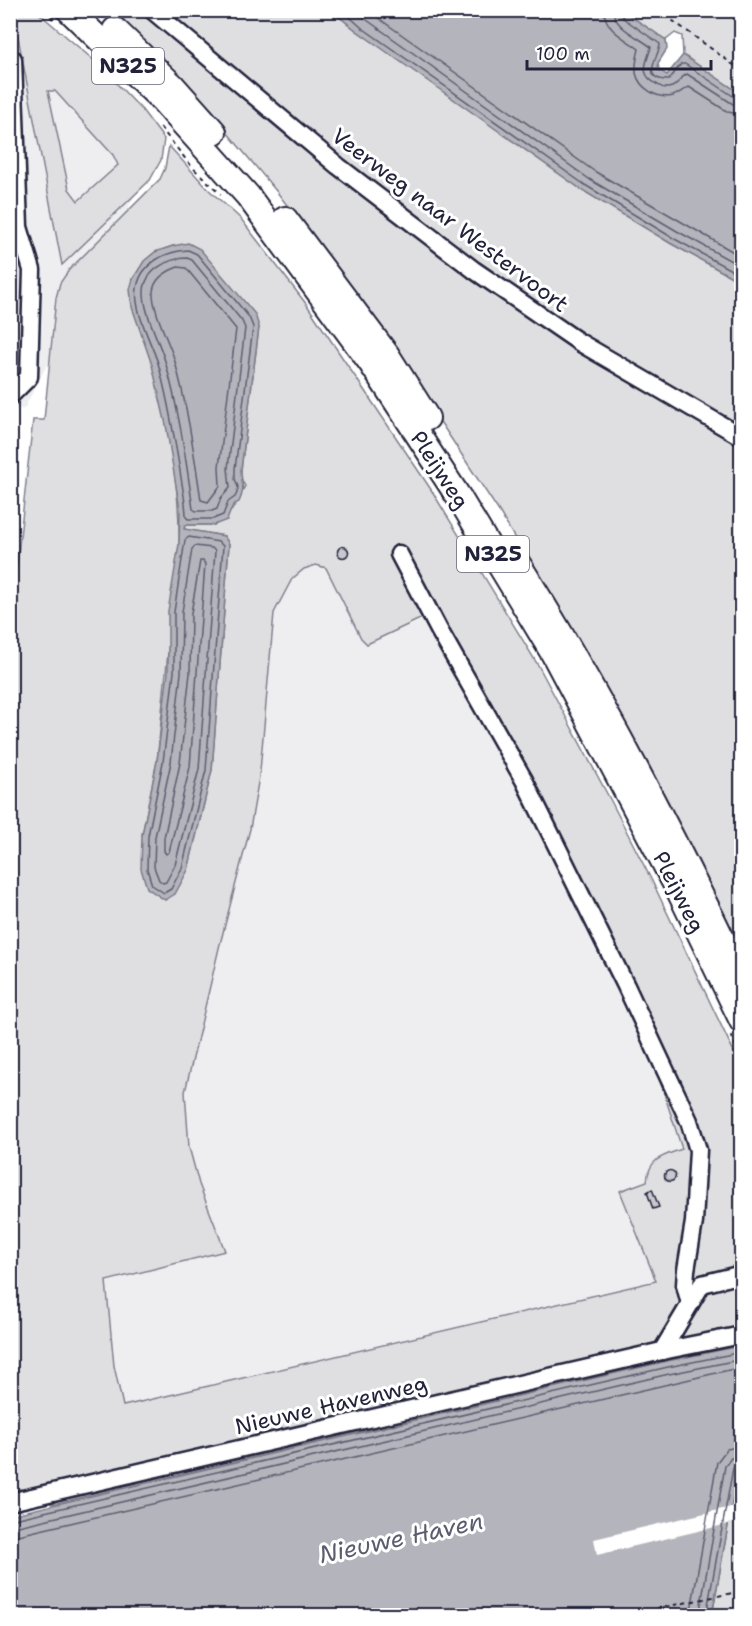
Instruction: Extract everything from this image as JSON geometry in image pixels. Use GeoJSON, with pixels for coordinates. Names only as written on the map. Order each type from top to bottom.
{"type":"FeatureCollection","features":[{"type":"Feature","properties":{"kind":"highway","name":"Pleijweg"},"geometry":{"type":"LineString","coordinates":[[69,10],[163,101],[248,196],[378,373],[458,496],[553,653],[680,892],[735,1025]]}},
{"type":"Feature","properties":{"kind":"highway","name":"Pleijweg"},"geometry":{"type":"LineString","coordinates":[[94,10],[173,86],[253,177],[387,355],[557,627],[627,752],[700,892],[741,980]]}},
{"type":"Feature","properties":{"kind":"street","name":"Veerweg naar Westervoort"},"geometry":{"type":"LineString","coordinates":[[152,10],[338,166],[474,270],[579,342],[741,437]]}},
{"type":"Feature","properties":{"kind":"street"},"geometry":{"type":"LineString","coordinates":[[10,59],[14,59],[19,227],[32,270],[29,377],[10,396]]}},
{"type":"Feature","properties":{"kind":"street"},"geometry":{"type":"LineString","coordinates":[[399,554],[524,780],[626,986],[689,1120],[698,1150],[694,1222],[685,1285],[690,1304]]}},
{"type":"Feature","properties":{"kind":"street"},"geometry":{"type":"LineString","coordinates":[[662,1351],[702,1284],[741,1274]]}},
{"type":"Feature","properties":{"kind":"street","name":"Nieuwe Havenweg"},"geometry":{"type":"LineString","coordinates":[[10,1502],[662,1351],[741,1335]]}},
{"type":"Feature","properties":{"kind":"path"},"geometry":{"type":"LineString","coordinates":[[658,10],[741,71]]}},
{"type":"Feature","properties":{"kind":"path"},"geometry":{"type":"LineString","coordinates":[[169,139],[192,167],[224,197]]}},
{"type":"Feature","properties":{"kind":"path"},"geometry":{"type":"LineString","coordinates":[[735,1025],[741,1059]]}},
{"type":"Feature","properties":{"kind":"path"},"geometry":{"type":"LineString","coordinates":[[621,1616],[741,1592]]}},
{"type":"Feature","properties":{"kind":"path"},"geometry":{"type":"LineString","coordinates":[[563,1611],[564,1616]]}},
{"type":"Feature","properties":{"kind":"shaded area"},"geometry":{"type":"Polygon","coordinates":[[[13,11],[36,11],[48,21],[97,63],[142,110],[164,139],[161,160],[150,180],[62,265],[13,11]],[[48,91],[69,189],[78,201],[118,165],[113,155],[55,91],[48,91]]]}},
{"type":"Feature","properties":{"kind":"shaded area"},"geometry":{"type":"Polygon","coordinates":[[[108,11],[142,11],[186,50],[451,260],[577,352],[741,447],[741,958],[561,617],[500,513],[418,388],[336,270],[277,192],[211,113],[108,11]]]}},
{"type":"Feature","properties":{"kind":"shaded area"},"geometry":{"type":"Polygon","coordinates":[[[158,11],[332,11],[357,31],[670,243],[741,282],[741,436],[459,254],[158,11]]]}},
{"type":"Feature","properties":{"kind":"shaded area"},"geometry":{"type":"Polygon","coordinates":[[[623,11],[741,11],[741,94],[683,55],[682,36],[675,33],[666,40],[623,11]]]}},
{"type":"Feature","properties":{"kind":"shaded area"},"geometry":{"type":"Polygon","coordinates":[[[10,18],[164,139],[24,409],[10,408],[10,18]]]}},
{"type":"Feature","properties":{"kind":"shaded area"},"geometry":{"type":"Polygon","coordinates":[[[169,146],[209,190],[241,219],[307,305],[430,488],[538,665],[652,881],[742,1069],[741,1343],[731,1343],[731,1348],[53,1504],[11,1485],[10,626],[33,420],[44,420],[56,298],[60,283],[69,270],[160,179],[165,168],[169,146]],[[173,246],[149,258],[133,279],[170,444],[175,477],[179,544],[157,761],[142,835],[188,870],[212,770],[229,544],[224,536],[184,529],[185,525],[214,525],[232,510],[245,486],[241,479],[241,470],[259,327],[173,246]],[[316,565],[304,569],[292,579],[274,613],[260,771],[250,829],[185,1092],[189,1147],[199,1184],[225,1251],[106,1281],[114,1366],[123,1406],[656,1281],[620,1191],[647,1181],[651,1167],[658,1159],[682,1149],[650,1050],[530,806],[461,681],[422,618],[367,644],[361,638],[326,568],[316,565]]]}},
{"type":"Feature","properties":{"kind":"shaded area"},"geometry":{"type":"Polygon","coordinates":[[[316,565],[326,567],[366,644],[422,618],[461,681],[530,806],[650,1050],[682,1149],[656,1160],[650,1166],[647,1181],[620,1191],[656,1281],[123,1407],[114,1366],[105,1280],[225,1251],[199,1184],[189,1147],[185,1092],[250,829],[260,771],[274,613],[292,579],[304,569],[316,565]]]}},
{"type":"Feature","properties":{"kind":"shaded area"},"geometry":{"type":"Polygon","coordinates":[[[741,1453],[741,1615],[712,1616],[741,1453]]]}},
{"type":"Feature","properties":{"kind":"water"},"geometry":{"type":"Polygon","coordinates":[[[332,11],[623,11],[666,40],[667,49],[658,63],[659,70],[667,75],[683,55],[741,94],[741,282],[670,243],[582,190],[332,11]]]}},
{"type":"Feature","properties":{"kind":"water"},"geometry":{"type":"Polygon","coordinates":[[[188,243],[200,249],[255,314],[259,327],[241,470],[243,489],[241,497],[239,502],[233,505],[227,520],[214,525],[185,525],[184,529],[224,536],[229,544],[212,770],[188,870],[175,894],[165,900],[147,888],[141,869],[142,835],[157,761],[168,672],[168,611],[179,544],[180,510],[166,425],[152,365],[132,307],[130,289],[144,261],[155,252],[188,243]]]}},
{"type":"Feature","properties":{"kind":"water","name":"Nieuwe Haven"},"geometry":{"type":"Polygon","coordinates":[[[731,1343],[741,1343],[741,1453],[712,1615],[11,1615],[10,1515],[731,1348],[731,1343]]]}},
{"type":"Feature","properties":{"kind":"pier"},"geometry":{"type":"Polygon","coordinates":[[[735,1506],[732,1523],[597,1555],[594,1539],[735,1506]]]}},
{"type":"Feature","properties":{"kind":"building"},"geometry":{"type":"Polygon","coordinates":[[[343,546],[349,552],[343,558],[337,552],[343,546]]]}},
{"type":"Feature","properties":{"kind":"building"},"geometry":{"type":"Polygon","coordinates":[[[670,1170],[676,1176],[670,1182],[664,1176],[670,1170]]]}},
{"type":"Feature","properties":{"kind":"building"},"geometry":{"type":"Polygon","coordinates":[[[652,1189],[659,1207],[653,1209],[647,1192],[652,1189]]]}}]}
